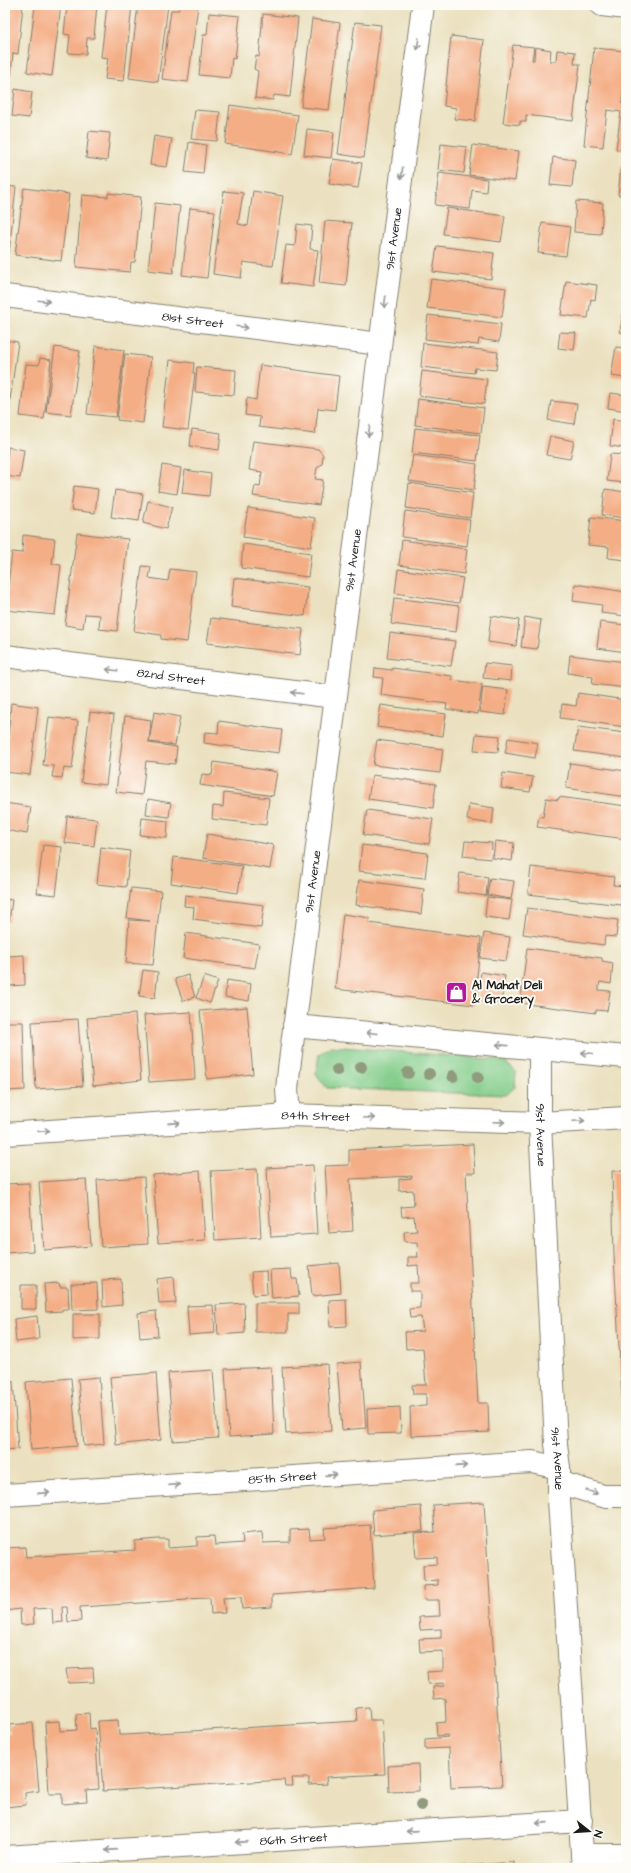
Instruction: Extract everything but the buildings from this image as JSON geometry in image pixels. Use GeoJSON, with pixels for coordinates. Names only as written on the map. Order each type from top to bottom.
{"type":"FeatureCollection","features":[{"type":"Feature","properties":{"kind":"street","name":"91st Avenue"},"geometry":{"type":"LineString","coordinates":[[288,1115],[286,1090],[423,5]]}},
{"type":"Feature","properties":{"kind":"street"},"geometry":{"type":"LineString","coordinates":[[602,5],[626,8]]}},
{"type":"Feature","properties":{"kind":"street","name":"81st Street"},"geometry":{"type":"LineString","coordinates":[[5,296],[380,344]]}},
{"type":"Feature","properties":{"kind":"street","name":"82nd Street"},"geometry":{"type":"LineString","coordinates":[[5,656],[336,697]]}},
{"type":"Feature","properties":{"kind":"street"},"geometry":{"type":"LineString","coordinates":[[294,1026],[626,1057]]}},
{"type":"Feature","properties":{"kind":"street","name":"91st Avenue"},"geometry":{"type":"LineString","coordinates":[[540,1049],[540,1123],[556,1444],[583,1861]]}},
{"type":"Feature","properties":{"kind":"street","name":"84th Street"},"geometry":{"type":"LineString","coordinates":[[5,1134],[288,1115],[540,1123],[626,1118]]}},
{"type":"Feature","properties":{"kind":"street","name":"85th Street"},"geometry":{"type":"LineString","coordinates":[[5,1495],[532,1462],[603,1496],[626,1496]]}},
{"type":"Feature","properties":{"kind":"street","name":"86th Street"},"geometry":{"type":"LineString","coordinates":[[5,1856],[581,1821]]}},
{"type":"Feature","properties":{"kind":"street"},"geometry":{"type":"LineString","coordinates":[[583,1861],[626,1855]]}},
{"type":"Feature","properties":{"kind":"green space"},"geometry":{"type":"Polygon","coordinates":[[[331,1046],[503,1060],[516,1072],[515,1087],[506,1095],[327,1088],[316,1074],[319,1054],[331,1046]]]}},
{"type":"Feature","properties":{"kind":"place","name":"Al Mahat Deli & Grocery"},"geometry":{"type":"Point","coordinates":[457,992]}}]}
